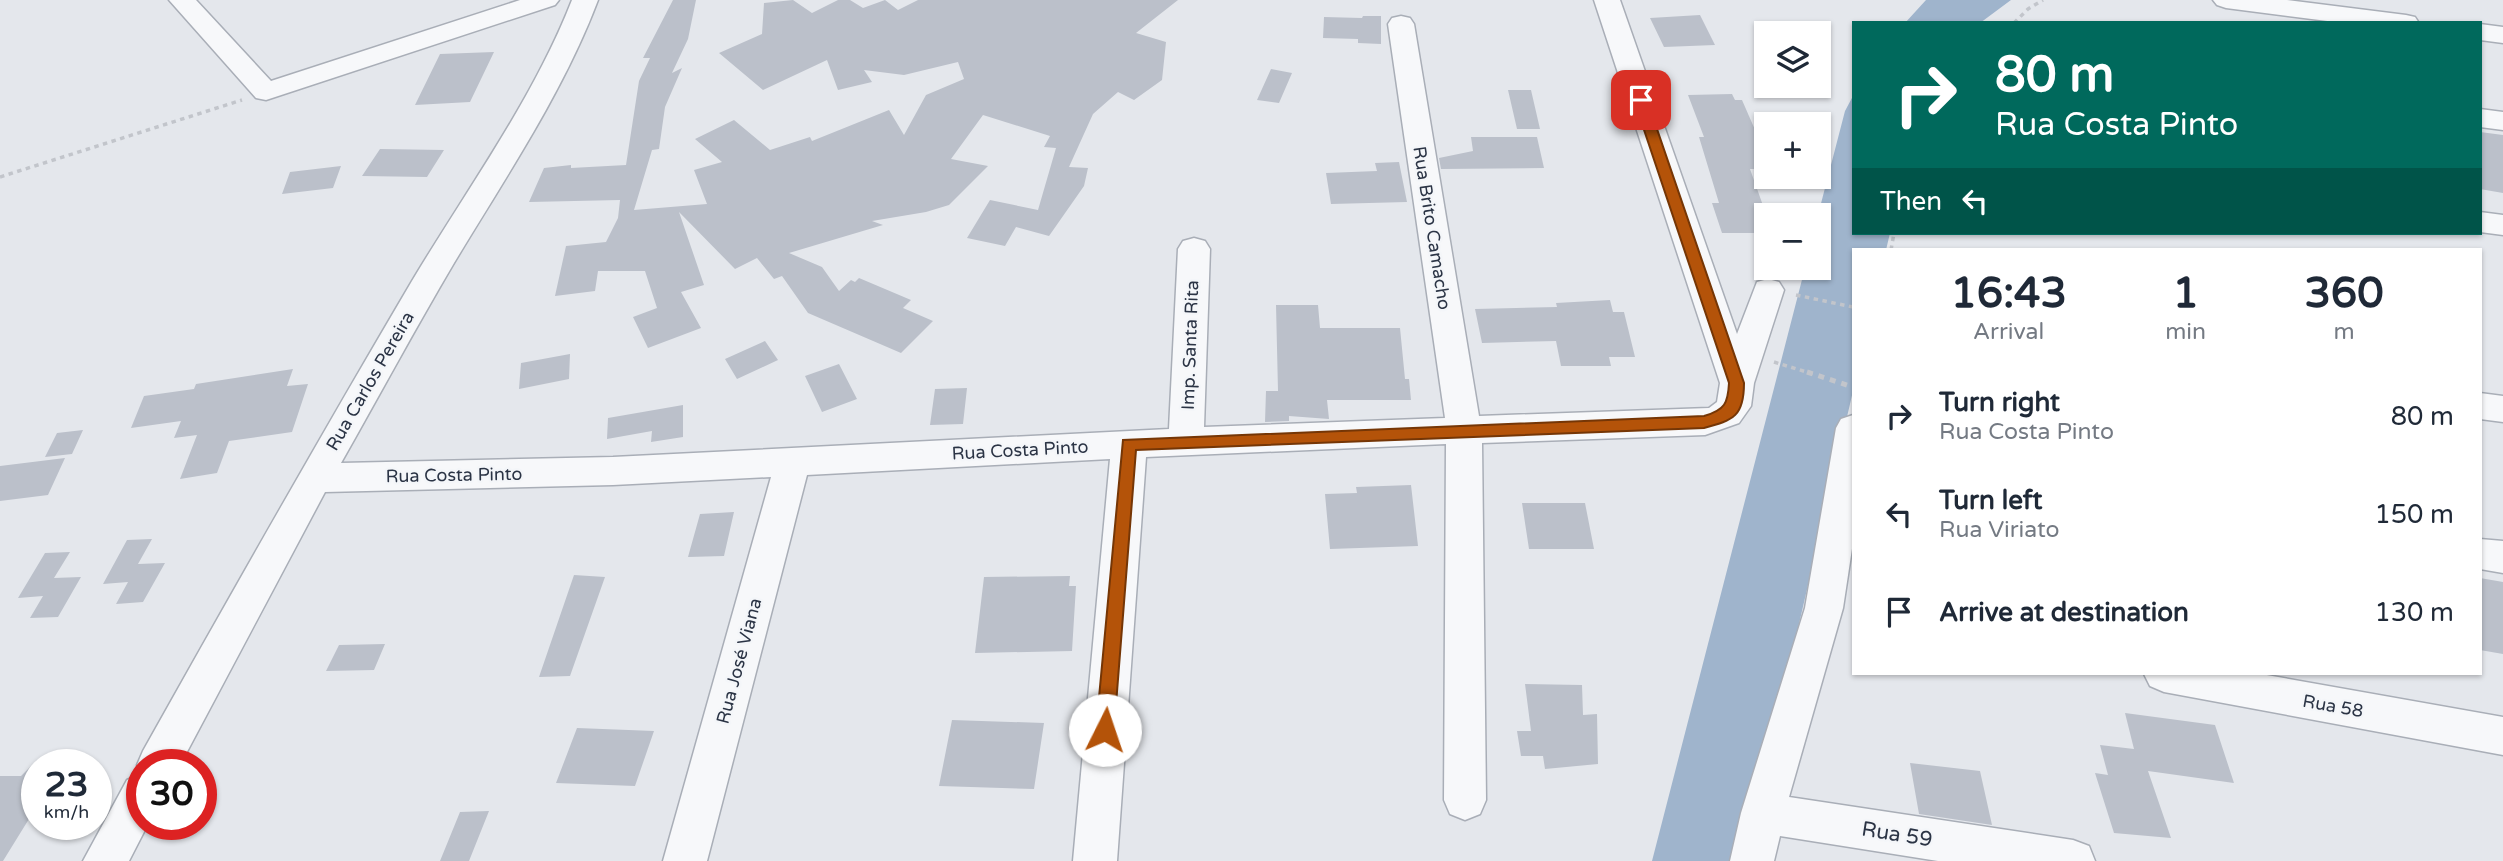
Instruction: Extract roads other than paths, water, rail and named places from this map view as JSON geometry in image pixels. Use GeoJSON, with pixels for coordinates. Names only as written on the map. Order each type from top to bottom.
{"type":"FeatureCollection","features":[{"type":"Feature","properties":{"kind":"street"},"geometry":{"type":"LineString","coordinates":[[182,0],[266,92],[547,0]]}},
{"type":"Feature","properties":{"kind":"street","name":"Rua Carlos Pereira"},"geometry":{"type":"LineString","coordinates":[[167,749],[314,478],[438,264],[515,140],[577,21],[585,0]]}},
{"type":"Feature","properties":{"kind":"street"},"geometry":{"type":"LineString","coordinates":[[1607,0],[1741,369]]}},
{"type":"Feature","properties":{"kind":"street"},"geometry":{"type":"LineString","coordinates":[[2227,0],[2390,21]]}},
{"type":"Feature","properties":{"kind":"street","name":"Rua Brito Camacho"},"geometry":{"type":"LineString","coordinates":[[1401,24],[1464,431],[1465,800]]}},
{"type":"Feature","properties":{"kind":"street"},"geometry":{"type":"LineString","coordinates":[[2482,32],[2503,35]]}},
{"type":"Feature","properties":{"kind":"street"},"geometry":{"type":"LineString","coordinates":[[2482,118],[2503,121]]}},
{"type":"Feature","properties":{"kind":"street"},"geometry":{"type":"LineString","coordinates":[[2482,222],[2503,225]]}},
{"type":"Feature","properties":{"kind":"street","name":"Imp. Santa Rita"},"geometry":{"type":"LineString","coordinates":[[1186,441],[1194,249]]}},
{"type":"Feature","properties":{"kind":"street"},"geometry":{"type":"LineString","coordinates":[[1741,369],[1768,290]]}},
{"type":"Feature","properties":{"kind":"street","name":"Rua Costa Pinto"},"geometry":{"type":"LineString","coordinates":[[314,478],[614,471],[1186,441],[1704,422],[1726,416],[1736,402],[1741,369]]}},
{"type":"Feature","properties":{"kind":"street"},"geometry":{"type":"LineString","coordinates":[[2482,406],[2503,409]]}},
{"type":"Feature","properties":{"kind":"street"},"geometry":{"type":"LineString","coordinates":[[1752,861],[1763,813],[1839,611],[1852,438]]}},
{"type":"Feature","properties":{"kind":"street"},"geometry":{"type":"LineString","coordinates":[[1095,861],[1129,444]]}},
{"type":"Feature","properties":{"kind":"street","name":"Rua José Viana"},"geometry":{"type":"LineString","coordinates":[[685,861],[793,461]]}},
{"type":"Feature","properties":{"kind":"street"},"geometry":{"type":"LineString","coordinates":[[2482,554],[2503,557]]}},
{"type":"Feature","properties":{"kind":"street","name":"Rua 58"},"geometry":{"type":"LineString","coordinates":[[2169,675],[2503,736]]}},
{"type":"Feature","properties":{"kind":"street","name":"Rua 59"},"geometry":{"type":"LineString","coordinates":[[1763,813],[2073,861]]}},
{"type":"Feature","properties":{"kind":"street"},"geometry":{"type":"LineString","coordinates":[[105,861],[126,823]]}},
{"type":"Feature","properties":{"kind":"water"},"geometry":{"type":"Polygon","coordinates":[[[1926,0],[2011,0],[1983,21],[1907,21],[1926,0]]]}},
{"type":"Feature","properties":{"kind":"water"},"geometry":{"type":"Polygon","coordinates":[[[1852,98],[1852,235],[1890,235],[1886,248],[1852,248],[1852,395],[1744,861],[1652,861],[1802,280],[1831,280],[1831,203],[1821,203],[1825,189],[1831,189],[1831,165],[1845,111],[1852,98]]]}}]}
